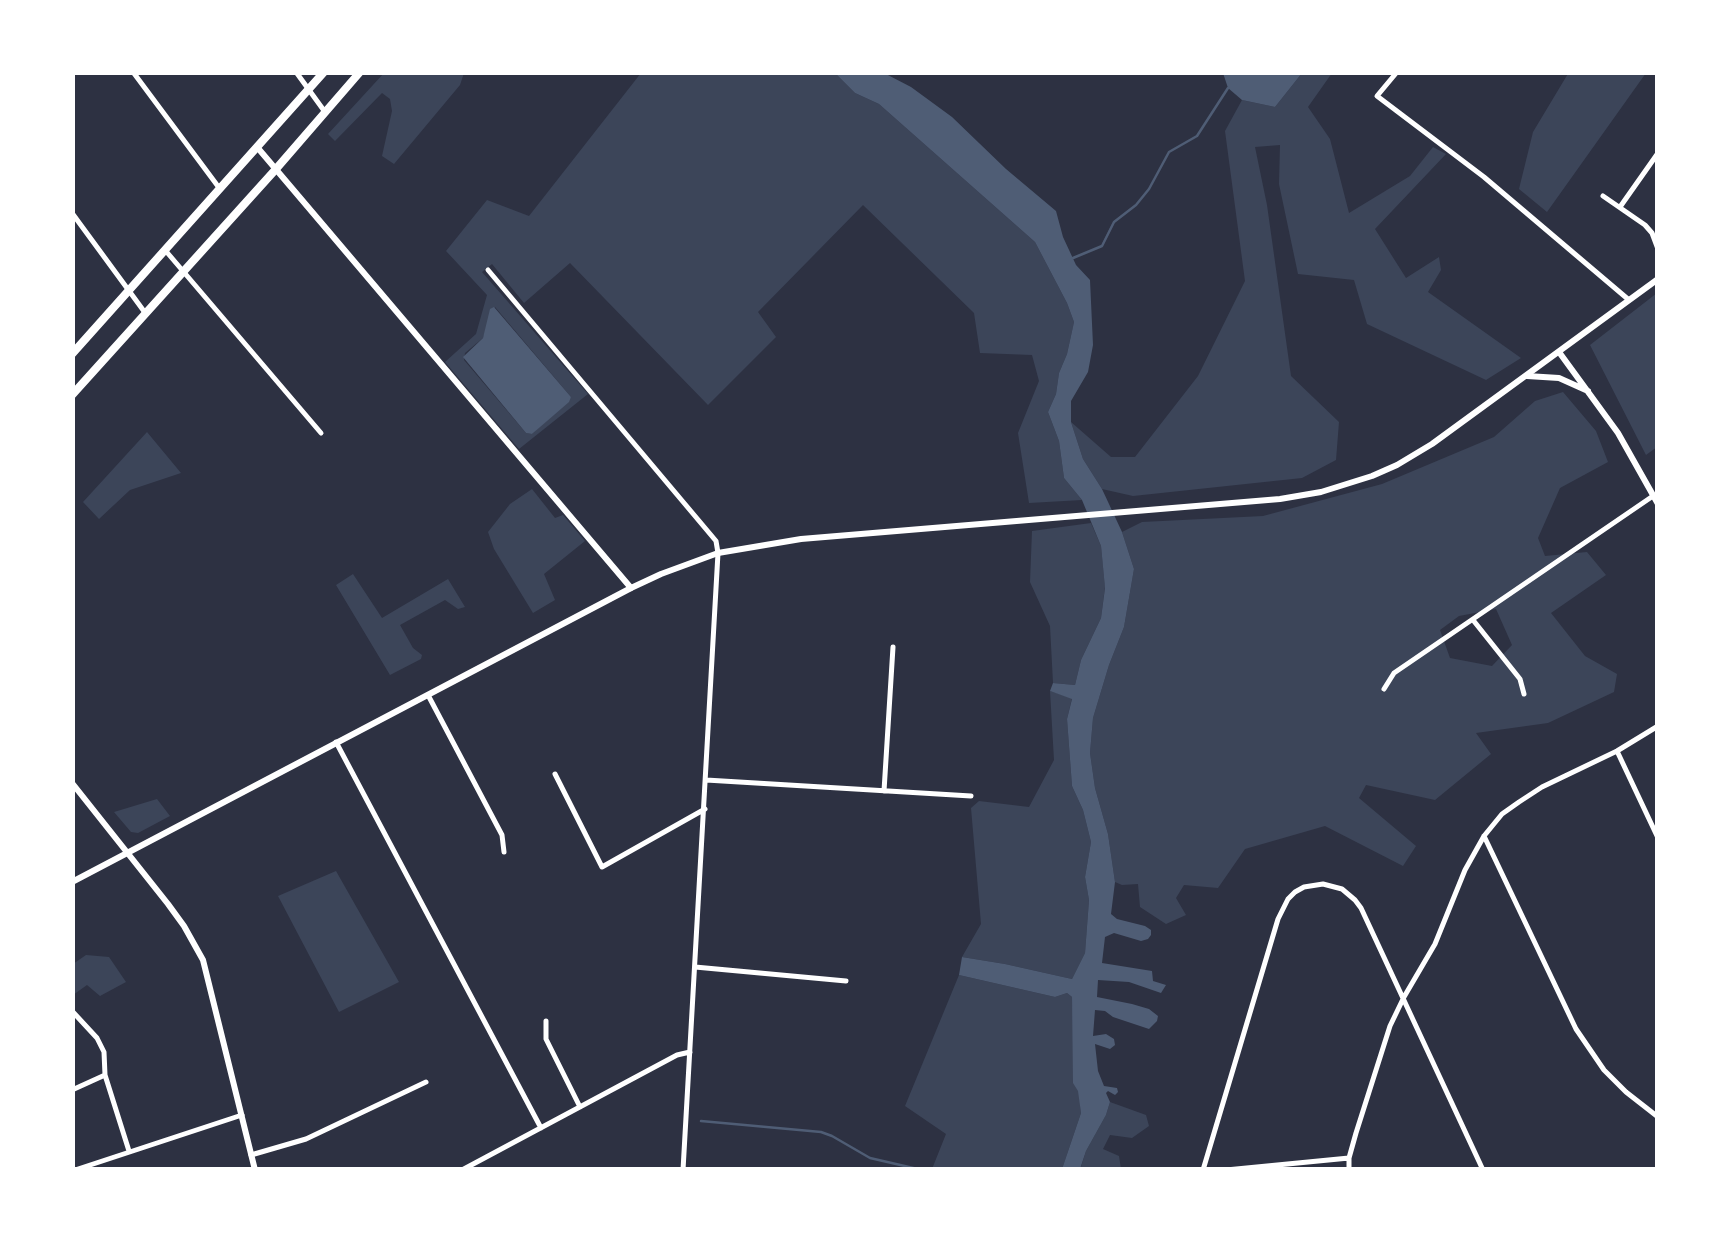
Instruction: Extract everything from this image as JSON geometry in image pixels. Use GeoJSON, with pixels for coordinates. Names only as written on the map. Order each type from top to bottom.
{"type":"FeatureCollection","features":[{"type":"Feature","properties":{"kind":"highway"},"geometry":{"type":"LineString","coordinates":[[72,354],[324,72]]}},
{"type":"Feature","properties":{"kind":"highway"},"geometry":{"type":"LineString","coordinates":[[72,395],[360,72]]}},
{"type":"Feature","properties":{"kind":"main road"},"geometry":{"type":"LineString","coordinates":[[257,146],[631,588]]}},
{"type":"Feature","properties":{"kind":"main road"},"geometry":{"type":"LineString","coordinates":[[72,882],[631,588],[718,554],[801,539],[1280,499],[1321,492],[1372,476],[1432,444],[1658,279]]}},
{"type":"Feature","properties":{"kind":"main road"},"geometry":{"type":"LineString","coordinates":[[1559,352],[1618,434],[1655,500]]}},
{"type":"Feature","properties":{"kind":"main road"},"geometry":{"type":"LineString","coordinates":[[1527,376],[1559,378],[1590,391]]}},
{"type":"Feature","properties":{"kind":"main road"},"geometry":{"type":"LineString","coordinates":[[72,783],[168,904],[203,960],[254,1170]]}},
{"type":"Feature","properties":{"kind":"street"},"geometry":{"type":"LineString","coordinates":[[132,72],[220,189]]}},
{"type":"Feature","properties":{"kind":"street"},"geometry":{"type":"LineString","coordinates":[[296,72],[325,112]]}},
{"type":"Feature","properties":{"kind":"street"},"geometry":{"type":"LineString","coordinates":[[1397,72],[1377,96],[1484,177],[1630,300]]}},
{"type":"Feature","properties":{"kind":"street"},"geometry":{"type":"LineString","coordinates":[[1620,207],[1658,153]]}},
{"type":"Feature","properties":{"kind":"street"},"geometry":{"type":"LineString","coordinates":[[1603,196],[1646,225],[1658,249]]}},
{"type":"Feature","properties":{"kind":"street"},"geometry":{"type":"LineString","coordinates":[[72,213],[146,314]]}},
{"type":"Feature","properties":{"kind":"street"},"geometry":{"type":"LineString","coordinates":[[165,250],[320,433]]}},
{"type":"Feature","properties":{"kind":"street"},"geometry":{"type":"LineString","coordinates":[[488,270],[716,541],[683,1170]]}},
{"type":"Feature","properties":{"kind":"street"},"geometry":{"type":"LineString","coordinates":[[1384,689],[1394,673],[1655,500]]}},
{"type":"Feature","properties":{"kind":"street"},"geometry":{"type":"LineString","coordinates":[[1473,620],[1520,679],[1524,694]]}},
{"type":"Feature","properties":{"kind":"street"},"geometry":{"type":"LineString","coordinates":[[884,791],[893,648]]}},
{"type":"Feature","properties":{"kind":"street"},"geometry":{"type":"LineString","coordinates":[[428,694],[502,835],[504,852]]}},
{"type":"Feature","properties":{"kind":"street"},"geometry":{"type":"LineString","coordinates":[[1349,1170],[1349,1158],[1390,1026],[1435,944],[1465,870],[1484,836],[1502,814],[1519,802],[1658,726]]}},
{"type":"Feature","properties":{"kind":"street"},"geometry":{"type":"LineString","coordinates":[[336,742],[540,1128]]}},
{"type":"Feature","properties":{"kind":"street"},"geometry":{"type":"LineString","coordinates":[[1617,751],[1658,838]]}},
{"type":"Feature","properties":{"kind":"street"},"geometry":{"type":"LineString","coordinates":[[554,774],[602,866],[704,809]]}},
{"type":"Feature","properties":{"kind":"street"},"geometry":{"type":"LineString","coordinates":[[706,780],[971,796]]}},
{"type":"Feature","properties":{"kind":"street"},"geometry":{"type":"LineString","coordinates":[[1484,836],[1576,1029],[1604,1070],[1658,1116]]}},
{"type":"Feature","properties":{"kind":"street"},"geometry":{"type":"LineString","coordinates":[[1203,1170],[1278,919],[1288,900],[1304,887],[1323,884],[1342,888],[1355,900],[1404,996],[1483,1170]]}},
{"type":"Feature","properties":{"kind":"street"},"geometry":{"type":"LineString","coordinates":[[695,966],[846,981]]}},
{"type":"Feature","properties":{"kind":"street"},"geometry":{"type":"LineString","coordinates":[[72,1011],[92,1031],[104,1052],[105,1076],[130,1152]]}},
{"type":"Feature","properties":{"kind":"street"},"geometry":{"type":"LineString","coordinates":[[546,1022],[546,1040],[580,1107]]}},
{"type":"Feature","properties":{"kind":"street"},"geometry":{"type":"LineString","coordinates":[[462,1170],[677,1055],[691,1052]]}},
{"type":"Feature","properties":{"kind":"street"},"geometry":{"type":"LineString","coordinates":[[72,1090],[105,1076]]}},
{"type":"Feature","properties":{"kind":"street"},"geometry":{"type":"LineString","coordinates":[[251,1155],[306,1139],[426,1082]]}},
{"type":"Feature","properties":{"kind":"street"},"geometry":{"type":"LineString","coordinates":[[75,1170],[242,1115]]}},
{"type":"Feature","properties":{"kind":"street"},"geometry":{"type":"LineString","coordinates":[[1226,1170],[1349,1158]]}},
{"type":"Feature","properties":{"kind":"shaded area"},"geometry":{"type":"Polygon","coordinates":[[[1223,72],[1302,73],[1275,107],[1242,100],[1228,88],[1223,72]]]}},
{"type":"Feature","properties":{"kind":"shaded area"},"geometry":{"type":"Polygon","coordinates":[[[1569,72],[1646,73],[1547,212],[1519,189],[1533,132],[1569,72]]]}},
{"type":"Feature","properties":{"kind":"shaded area"},"geometry":{"type":"Polygon","coordinates":[[[384,73],[464,73],[460,85],[394,164],[382,156],[392,111],[390,99],[382,93],[335,141],[328,134],[384,73]]]}},
{"type":"Feature","properties":{"kind":"shaded area"},"geometry":{"type":"Polygon","coordinates":[[[641,73],[835,73],[855,93],[879,104],[1035,242],[1074,322],[1048,412],[1059,441],[1064,478],[1082,500],[1029,503],[1018,433],[1039,381],[1032,355],[980,353],[974,313],[863,205],[758,312],[776,337],[708,405],[570,263],[524,303],[492,264],[482,272],[588,394],[519,449],[445,362],[476,334],[487,295],[446,251],[487,200],[529,216],[641,73]],[[495,307],[483,338],[465,353],[464,360],[526,433],[532,434],[571,397],[495,307]]]}},
{"type":"Feature","properties":{"kind":"shaded area"},"geometry":{"type":"Polygon","coordinates":[[[835,73],[884,73],[952,117],[1056,211],[1076,265],[1090,280],[1093,345],[1088,372],[1071,401],[1071,422],[1083,459],[1122,532],[1134,569],[1124,627],[1093,718],[1090,753],[1115,882],[1111,914],[1151,930],[1148,939],[1141,941],[1114,933],[1105,937],[1102,963],[1152,971],[1153,981],[1166,985],[1161,993],[1129,982],[1098,980],[1097,997],[1149,1009],[1158,1016],[1149,1029],[1095,1010],[1093,1036],[1106,1034],[1114,1039],[1115,1045],[1110,1049],[1095,1044],[1098,1071],[1104,1086],[1117,1088],[1118,1092],[1106,1093],[1110,1102],[1106,1115],[1080,1169],[1062,1169],[1081,1113],[1073,1083],[1072,997],[1067,993],[1055,997],[959,975],[962,957],[1072,979],[1085,953],[1089,900],[1085,877],[1091,842],[1072,786],[1067,719],[1072,699],[1050,691],[1053,683],[1075,685],[1081,660],[1101,618],[1105,588],[1101,546],[1082,500],[1064,478],[1059,441],[1048,412],[1074,322],[1035,242],[879,104],[855,93],[835,73]]]}},
{"type":"Feature","properties":{"kind":"shaded area"},"geometry":{"type":"Polygon","coordinates":[[[1302,73],[1332,73],[1308,107],[1330,139],[1349,213],[1410,176],[1433,147],[1446,154],[1375,229],[1406,278],[1439,257],[1441,270],[1428,292],[1521,358],[1486,380],[1367,324],[1354,280],[1298,274],[1279,184],[1280,145],[1255,147],[1291,376],[1339,422],[1336,460],[1302,478],[1133,496],[1102,489],[1083,459],[1071,422],[1111,457],[1135,457],[1198,376],[1245,281],[1225,131],[1242,100],[1275,107],[1302,73]]]}},
{"type":"Feature","properties":{"kind":"shaded area"},"geometry":{"type":"Polygon","coordinates":[[[1657,293],[1657,447],[1646,455],[1590,345],[1657,293]]]}},
{"type":"Feature","properties":{"kind":"shaded area"},"geometry":{"type":"Polygon","coordinates":[[[494,307],[571,397],[532,434],[526,433],[463,357],[483,338],[490,309],[494,307]]]}},
{"type":"Feature","properties":{"kind":"shaded area"},"geometry":{"type":"Polygon","coordinates":[[[1563,392],[1596,431],[1608,462],[1560,488],[1538,538],[1545,556],[1587,552],[1606,575],[1551,613],[1585,656],[1617,674],[1614,692],[1548,723],[1476,733],[1491,754],[1435,800],[1366,785],[1359,798],[1416,846],[1403,866],[1325,826],[1245,849],[1218,888],[1184,885],[1176,898],[1186,915],[1166,924],[1140,907],[1138,884],[1115,882],[1090,753],[1093,718],[1124,627],[1134,569],[1122,532],[1142,522],[1263,516],[1382,484],[1494,437],[1535,401],[1563,392]],[[1496,609],[1459,616],[1440,630],[1450,658],[1492,666],[1512,645],[1496,609]]]}},
{"type":"Feature","properties":{"kind":"shaded area"},"geometry":{"type":"Polygon","coordinates":[[[147,432],[181,473],[130,490],[99,519],[83,502],[147,432]]]}},
{"type":"Feature","properties":{"kind":"shaded area"},"geometry":{"type":"Polygon","coordinates":[[[532,489],[555,518],[563,515],[585,541],[544,574],[555,600],[533,613],[494,549],[488,532],[510,504],[532,489]]]}},
{"type":"Feature","properties":{"kind":"shaded area"},"geometry":{"type":"Polygon","coordinates":[[[1091,523],[1101,546],[1105,587],[1101,618],[1081,660],[1075,685],[1053,683],[1050,626],[1030,582],[1032,531],[1091,523]]]}},
{"type":"Feature","properties":{"kind":"shaded area"},"geometry":{"type":"Polygon","coordinates":[[[353,574],[382,618],[448,579],[465,607],[458,609],[445,600],[400,625],[413,648],[422,655],[390,675],[336,585],[353,574]]]}},
{"type":"Feature","properties":{"kind":"shaded area"},"geometry":{"type":"Polygon","coordinates":[[[1050,691],[1072,698],[1067,719],[1072,786],[1091,842],[1085,877],[1089,900],[1085,953],[1072,979],[962,957],[981,924],[971,808],[979,801],[1029,807],[1054,760],[1050,691]]]}},
{"type":"Feature","properties":{"kind":"shaded area"},"geometry":{"type":"Polygon","coordinates":[[[157,799],[170,816],[138,833],[131,832],[114,812],[157,799]]]}},
{"type":"Feature","properties":{"kind":"shaded area"},"geometry":{"type":"Polygon","coordinates":[[[336,871],[399,982],[339,1012],[278,896],[336,871]]]}},
{"type":"Feature","properties":{"kind":"shaded area"},"geometry":{"type":"Polygon","coordinates":[[[86,955],[109,957],[126,982],[100,996],[87,985],[73,995],[73,964],[86,955]]]}},
{"type":"Feature","properties":{"kind":"shaded area"},"geometry":{"type":"Polygon","coordinates":[[[959,975],[1055,997],[1067,993],[1072,997],[1081,1113],[1062,1169],[932,1169],[946,1134],[905,1106],[959,975]]]}},
{"type":"Feature","properties":{"kind":"shaded area"},"geometry":{"type":"Polygon","coordinates":[[[1110,1102],[1146,1115],[1149,1126],[1132,1138],[1110,1135],[1103,1149],[1119,1156],[1121,1169],[1080,1170],[1086,1151],[1110,1102]]]}},
{"type":"Feature","properties":{"kind":"waterway"},"geometry":{"type":"LineString","coordinates":[[1073,258],[1102,246],[1114,222],[1149,189],[1169,152],[1197,136],[1228,88]]}},
{"type":"Feature","properties":{"kind":"waterway"},"geometry":{"type":"LineString","coordinates":[[701,1121],[821,1132],[870,1158],[922,1170]]}}]}
